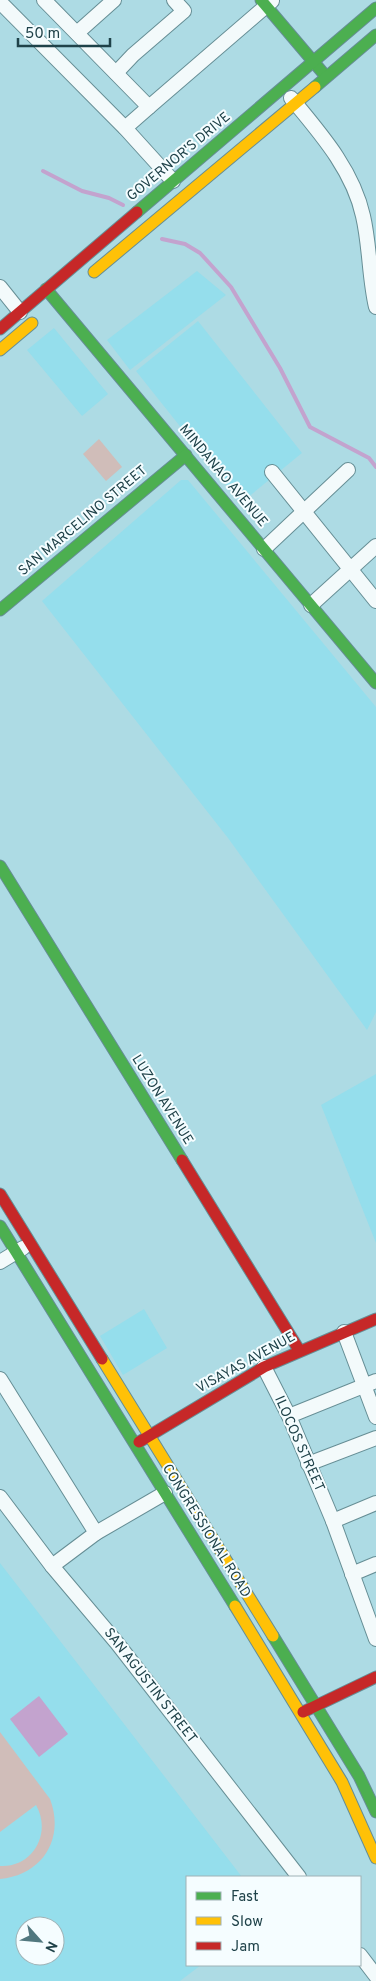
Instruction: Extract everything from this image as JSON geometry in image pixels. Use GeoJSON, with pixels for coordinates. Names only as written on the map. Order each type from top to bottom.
{"type":"FeatureCollection","features":[{"type":"Feature","properties":{"kind":"main road"},"geometry":{"type":"LineString","coordinates":[[267,2],[326,78]]}},
{"type":"Feature","properties":{"kind":"main road","name":"GOVERNOR'S DRIVE"},"geometry":{"type":"LineString","coordinates":[[0,329],[376,8]]}},
{"type":"Feature","properties":{"kind":"main road"},"geometry":{"type":"LineString","coordinates":[[88,277],[376,35]]}},
{"type":"Feature","properties":{"kind":"main road","name":"MINDANAO AVENUE"},"geometry":{"type":"LineString","coordinates":[[46,290],[61,299],[186,455],[376,683]]}},
{"type":"Feature","properties":{"kind":"main road"},"geometry":{"type":"LineString","coordinates":[[0,350],[61,299]]}},
{"type":"Feature","properties":{"kind":"main road","name":"SAN MARCELINO STREET"},"geometry":{"type":"LineString","coordinates":[[0,610],[186,455]]}},
{"type":"Feature","properties":{"kind":"main road","name":"LUZON AVENUE"},"geometry":{"type":"LineString","coordinates":[[0,866],[299,1350]]}},
{"type":"Feature","properties":{"kind":"main road","name":"CONGRESSIONAL ROAD"},"geometry":{"type":"LineString","coordinates":[[0,1194],[150,1435],[314,1706],[359,1776],[376,1812]]}},
{"type":"Feature","properties":{"kind":"main road","name":"CONGRESSIONAL ROAD"},"geometry":{"type":"LineString","coordinates":[[0,1226],[301,1713],[342,1782],[376,1858]]}},
{"type":"Feature","properties":{"kind":"main road","name":"VISAYAS AVENUE"},"geometry":{"type":"LineString","coordinates":[[135,1445],[264,1367],[299,1350],[376,1319]]}},
{"type":"Feature","properties":{"kind":"main road"},"geometry":{"type":"LineString","coordinates":[[301,1713],[376,1677]]}},
{"type":"Feature","properties":{"kind":"street"},"geometry":{"type":"LineString","coordinates":[[44,0],[149,107]]}},
{"type":"Feature","properties":{"kind":"street"},"geometry":{"type":"LineString","coordinates":[[76,33],[114,0]]}},
{"type":"Feature","properties":{"kind":"street"},"geometry":{"type":"LineString","coordinates":[[116,74],[133,55],[184,11],[174,0]]}},
{"type":"Feature","properties":{"kind":"street"},"geometry":{"type":"LineString","coordinates":[[0,2],[125,128],[173,181]]}},
{"type":"Feature","properties":{"kind":"street"},"geometry":{"type":"LineString","coordinates":[[125,128],[267,2]]}},
{"type":"Feature","properties":{"kind":"street"},"geometry":{"type":"LineString","coordinates":[[283,88],[322,135],[357,194],[363,216],[376,307]]}},
{"type":"Feature","properties":{"kind":"street"},"geometry":{"type":"LineString","coordinates":[[0,287],[20,312]]}},
{"type":"Feature","properties":{"kind":"street"},"geometry":{"type":"LineString","coordinates":[[264,549],[302,511],[348,470]]}},
{"type":"Feature","properties":{"kind":"street"},"geometry":{"type":"LineString","coordinates":[[272,472],[376,601]]}},
{"type":"Feature","properties":{"kind":"street"},"geometry":{"type":"LineString","coordinates":[[311,605],[376,546]]}},
{"type":"Feature","properties":{"kind":"street"},"geometry":{"type":"LineString","coordinates":[[0,1262],[30,1243]]}},
{"type":"Feature","properties":{"kind":"street"},"geometry":{"type":"LineString","coordinates":[[344,1332],[370,1383],[376,1416]]}},
{"type":"Feature","properties":{"kind":"street","name":"ILOCOS STREET"},"geometry":{"type":"LineString","coordinates":[[264,1367],[289,1416],[333,1521],[352,1574],[373,1619],[376,1640]]}},
{"type":"Feature","properties":{"kind":"street"},"geometry":{"type":"LineString","coordinates":[[0,1379],[96,1534]]}},
{"type":"Feature","properties":{"kind":"street"},"geometry":{"type":"LineString","coordinates":[[289,1416],[370,1383]]}},
{"type":"Feature","properties":{"kind":"street"},"geometry":{"type":"LineString","coordinates":[[308,1464],[376,1438]]}},
{"type":"Feature","properties":{"kind":"street"},"geometry":{"type":"LineString","coordinates":[[52,1566],[96,1534],[165,1493]]}},
{"type":"Feature","properties":{"kind":"street","name":"SAN AGUSTIN STREET"},"geometry":{"type":"LineString","coordinates":[[0,1497],[52,1566],[117,1643],[298,1876]]}},
{"type":"Feature","properties":{"kind":"street"},"geometry":{"type":"LineString","coordinates":[[333,1521],[376,1502]]}},
{"type":"Feature","properties":{"kind":"street"},"geometry":{"type":"LineString","coordinates":[[352,1574],[376,1564]]}},
{"type":"Feature","properties":{"kind":"street"},"geometry":{"type":"LineString","coordinates":[[361,1956],[376,1976]]}},
{"type":"Feature","properties":{"kind":"shaded area"},"geometry":{"type":"Polygon","coordinates":[[[197,271],[226,295],[130,370],[107,340],[197,271]]]}},
{"type":"Feature","properties":{"kind":"shaded area"},"geometry":{"type":"Polygon","coordinates":[[[198,321],[302,453],[241,503],[136,371],[198,321]]]}},
{"type":"Feature","properties":{"kind":"shaded area"},"geometry":{"type":"Polygon","coordinates":[[[54,328],[108,394],[82,416],[27,350],[54,328]]]}},
{"type":"Feature","properties":{"kind":"shaded area"},"geometry":{"type":"Polygon","coordinates":[[[99,439],[122,467],[106,481],[83,454],[99,439]]]}},
{"type":"Feature","properties":{"kind":"shaded area"},"geometry":{"type":"Polygon","coordinates":[[[181,480],[188,480],[376,707],[376,1012],[367,1030],[228,838],[42,601],[181,480]]]}},
{"type":"Feature","properties":{"kind":"shaded area"},"geometry":{"type":"Polygon","coordinates":[[[376,1074],[376,1243],[321,1105],[376,1074]]]}},
{"type":"Feature","properties":{"kind":"shaded area"},"geometry":{"type":"Polygon","coordinates":[[[144,1309],[167,1348],[123,1375],[100,1336],[144,1309]]]}},
{"type":"Feature","properties":{"kind":"shaded area"},"geometry":{"type":"Polygon","coordinates":[[[0,1563],[241,1876],[186,1876],[186,1966],[200,1966],[180,1981],[0,1981],[0,1563]]]}},
{"type":"Feature","properties":{"kind":"shaded area"},"geometry":{"type":"Polygon","coordinates":[[[39,1696],[68,1734],[39,1757],[10,1719],[39,1696]]]}},
{"type":"Feature","properties":{"kind":"shaded area"},"geometry":{"type":"Polygon","coordinates":[[[0,1732],[50,1799],[55,1827],[47,1852],[39,1862],[15,1876],[0,1879],[0,1866],[12,1865],[30,1855],[36,1847],[42,1827],[36,1805],[0,1832],[0,1732]]]}},
{"type":"Feature","properties":{"kind":"waterway"},"geometry":{"type":"LineString","coordinates":[[43,171],[82,191],[109,198],[123,205]]}},
{"type":"Feature","properties":{"kind":"waterway"},"geometry":{"type":"LineString","coordinates":[[162,239],[185,244],[200,253],[231,287],[280,368],[310,427],[369,458],[376,467]]}},
{"type":"Feature","properties":{"kind":"traffic: fast"},"geometry":{"type":"LineString","coordinates":[[261,0],[323,73]]}},
{"type":"Feature","properties":{"kind":"traffic: fast"},"geometry":{"type":"LineString","coordinates":[[137,212],[376,8]]}},
{"type":"Feature","properties":{"kind":"traffic: fast"},"geometry":{"type":"LineString","coordinates":[[315,87],[376,35]]}},
{"type":"Feature","properties":{"kind":"traffic: fast"},"geometry":{"type":"LineString","coordinates":[[46,289],[376,683]]}},
{"type":"Feature","properties":{"kind":"traffic: fast"},"geometry":{"type":"LineString","coordinates":[[0,610],[186,455]]}},
{"type":"Feature","properties":{"kind":"traffic: fast"},"geometry":{"type":"LineString","coordinates":[[0,866],[182,1160]]}},
{"type":"Feature","properties":{"kind":"traffic: fast"},"geometry":{"type":"LineString","coordinates":[[0,1226],[235,1606]]}},
{"type":"Feature","properties":{"kind":"traffic: fast"},"geometry":{"type":"LineString","coordinates":[[273,1636],[359,1776],[376,1812]]}},
{"type":"Feature","properties":{"kind":"traffic: slow"},"geometry":{"type":"LineString","coordinates":[[94,272],[315,87]]}},
{"type":"Feature","properties":{"kind":"traffic: slow"},"geometry":{"type":"LineString","coordinates":[[0,350],[32,323]]}},
{"type":"Feature","properties":{"kind":"traffic: slow"},"geometry":{"type":"LineString","coordinates":[[102,1359],[273,1636]]}},
{"type":"Feature","properties":{"kind":"traffic: slow"},"geometry":{"type":"LineString","coordinates":[[235,1606],[342,1782],[376,1858]]}},
{"type":"Feature","properties":{"kind":"traffic: jam"},"geometry":{"type":"LineString","coordinates":[[0,329],[137,212]]}},
{"type":"Feature","properties":{"kind":"traffic: jam"},"geometry":{"type":"LineString","coordinates":[[182,1160],[299,1350]]}},
{"type":"Feature","properties":{"kind":"traffic: jam"},"geometry":{"type":"LineString","coordinates":[[0,1194],[102,1359]]}},
{"type":"Feature","properties":{"kind":"traffic: jam"},"geometry":{"type":"LineString","coordinates":[[139,1442],[264,1367],[376,1319]]}},
{"type":"Feature","properties":{"kind":"traffic: jam"},"geometry":{"type":"LineString","coordinates":[[303,1712],[376,1677]]}}]}
